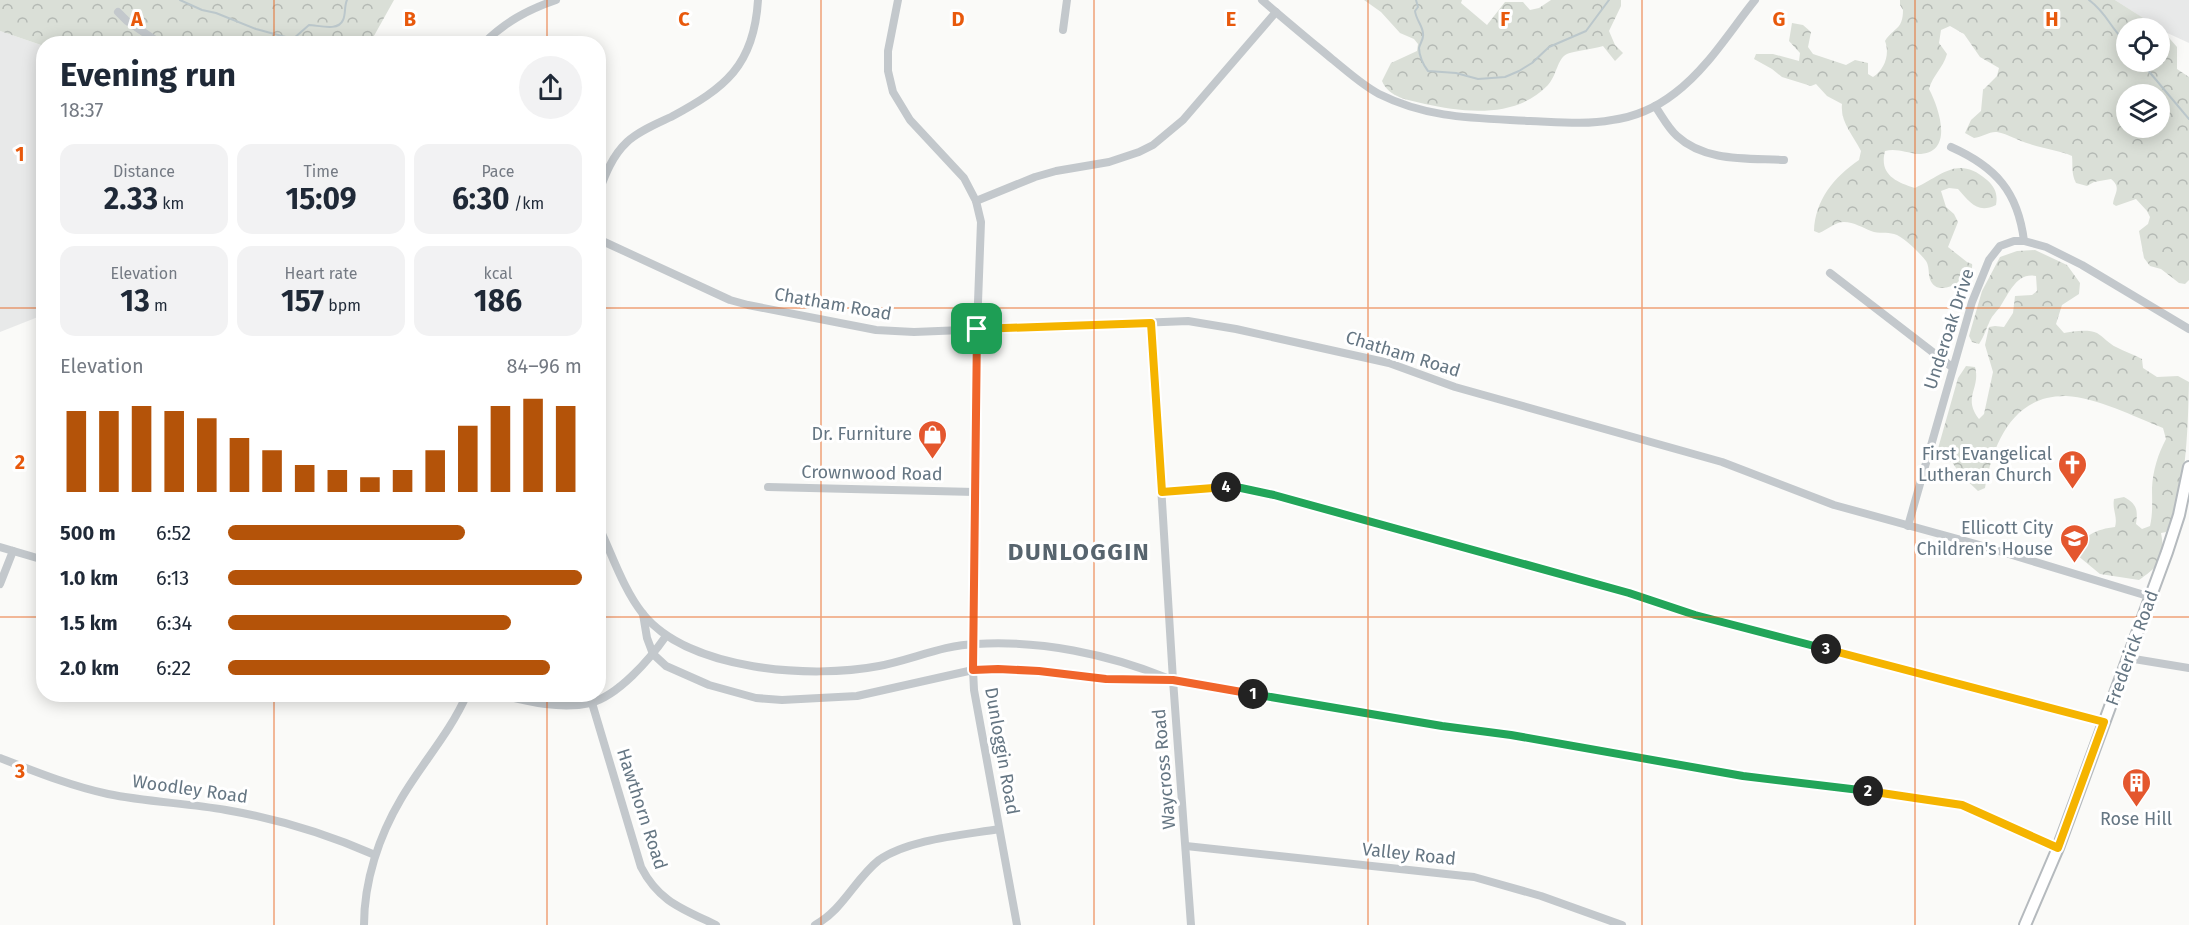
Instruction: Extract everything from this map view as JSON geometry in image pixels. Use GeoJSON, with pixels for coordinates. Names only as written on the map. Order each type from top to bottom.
{"type":"FeatureCollection","features":[{"type":"Feature","properties":{"kind":"main road","name":"Frederick Road"},"geometry":{"type":"LineString","coordinates":[[2025,925],[2058,848],[2151,597],[2179,515],[2189,468]]}},
{"type":"Feature","properties":{"kind":"street"},"geometry":{"type":"LineString","coordinates":[[490,36],[519,14],[556,0]]}},
{"type":"Feature","properties":{"kind":"street"},"geometry":{"type":"LineString","coordinates":[[606,175],[610,165],[627,142],[698,102],[726,81],[748,51],[753,36],[758,0]]}},
{"type":"Feature","properties":{"kind":"street","name":"Dunloggin Road"},"geometry":{"type":"LineString","coordinates":[[898,0],[888,51],[888,71],[893,92],[910,120],[964,178],[976,201],[981,234],[977,329],[974,690],[1017,925]]}},
{"type":"Feature","properties":{"kind":"street"},"geometry":{"type":"LineString","coordinates":[[1063,30],[1067,0]]}},
{"type":"Feature","properties":{"kind":"street"},"geometry":{"type":"LineString","coordinates":[[1262,0],[1357,80],[1377,93],[1419,110],[1458,117],[1588,122],[1621,118],[1655,106],[1675,93],[1691,79],[1755,0]]}},
{"type":"Feature","properties":{"kind":"street"},"geometry":{"type":"LineString","coordinates":[[118,12],[149,36]]}},
{"type":"Feature","properties":{"kind":"street"},"geometry":{"type":"LineString","coordinates":[[976,201],[1035,177],[1109,162],[1154,145],[1183,120],[1276,12]]}},
{"type":"Feature","properties":{"kind":"street"},"geometry":{"type":"LineString","coordinates":[[1655,106],[1675,134],[1700,151],[1729,156],[1784,160]]}},
{"type":"Feature","properties":{"kind":"street"},"geometry":{"type":"LineString","coordinates":[[1951,147],[1979,161],[2003,184],[2016,204],[2025,241],[2066,256],[2189,329]]}},
{"type":"Feature","properties":{"kind":"street","name":"Underoak Drive"},"geometry":{"type":"LineString","coordinates":[[1908,526],[1952,367],[1972,302],[1989,260],[2000,246],[2014,241],[2025,241]]}},
{"type":"Feature","properties":{"kind":"street","name":"Chatham Road"},"geometry":{"type":"LineString","coordinates":[[606,244],[708,290],[748,305],[896,332],[1171,321],[1207,323],[1389,363],[1455,387],[1722,462],[1834,505],[1976,544],[2151,597]]}},
{"type":"Feature","properties":{"kind":"street"},"geometry":{"type":"LineString","coordinates":[[1830,273],[1952,367]]}},
{"type":"Feature","properties":{"kind":"street","name":"Waycross Road"},"geometry":{"type":"LineString","coordinates":[[1151,323],[1191,925]]}},
{"type":"Feature","properties":{"kind":"street","name":"Crownwood Road"},"geometry":{"type":"LineString","coordinates":[[768,487],[975,492]]}},
{"type":"Feature","properties":{"kind":"street"},"geometry":{"type":"LineString","coordinates":[[1162,492],[1220,487],[1241,488],[1274,495],[1629,593],[1701,616],[2104,722]]}},
{"type":"Feature","properties":{"kind":"street"},"geometry":{"type":"LineString","coordinates":[[606,542],[643,614],[666,636],[698,652],[736,664],[797,670],[833,670],[880,666],[973,644],[999,643],[1071,651],[1143,668],[1173,680]]}},
{"type":"Feature","properties":{"kind":"street"},"geometry":{"type":"LineString","coordinates":[[0,547],[36,558]]}},
{"type":"Feature","properties":{"kind":"street"},"geometry":{"type":"LineString","coordinates":[[0,584],[13,551]]}},
{"type":"Feature","properties":{"kind":"street"},"geometry":{"type":"LineString","coordinates":[[643,614],[647,638],[654,654],[666,666],[707,685],[756,698],[782,700],[863,695],[973,670],[1029,671],[1106,679],[1173,680],[1743,776],[1946,801],[1977,811],[2058,848]]}},
{"type":"Feature","properties":{"kind":"street"},"geometry":{"type":"LineString","coordinates":[[606,694],[626,682],[654,654],[666,636]]}},
{"type":"Feature","properties":{"kind":"street"},"geometry":{"type":"LineString","coordinates":[[2128,658],[2189,668]]}},
{"type":"Feature","properties":{"kind":"street"},"geometry":{"type":"LineString","coordinates":[[364,925],[375,855],[400,800],[451,727],[463,702]]}},
{"type":"Feature","properties":{"kind":"street"},"geometry":{"type":"LineString","coordinates":[[536,702],[550,705],[591,703]]}},
{"type":"Feature","properties":{"kind":"street","name":"Hawthorn Road"},"geometry":{"type":"LineString","coordinates":[[591,703],[641,867],[649,883],[672,903],[716,925]]}},
{"type":"Feature","properties":{"kind":"street","name":"Woodley Road"},"geometry":{"type":"LineString","coordinates":[[0,758],[45,776],[108,794],[226,810],[290,824],[338,839],[375,855]]}},
{"type":"Feature","properties":{"kind":"street"},"geometry":{"type":"LineString","coordinates":[[815,925],[843,902],[879,860],[892,853],[929,842],[999,829]]}},
{"type":"Feature","properties":{"kind":"street","name":"Valley Road"},"geometry":{"type":"LineString","coordinates":[[1186,846],[1474,877],[1541,896],[1622,925]]}},
{"type":"Feature","properties":{"kind":"shaded area"},"geometry":{"type":"Polygon","coordinates":[[[2115,0],[2189,0],[2189,43],[2170,34],[2170,18],[2143,18],[2115,0]]]}},
{"type":"Feature","properties":{"kind":"shaded area"},"geometry":{"type":"Polygon","coordinates":[[[0,31],[36,43],[36,318],[0,332],[0,31]]]}},
{"type":"Feature","properties":{"kind":"green space"},"geometry":{"type":"Polygon","coordinates":[[[0,0],[394,0],[374,36],[36,36],[36,43],[0,31],[0,0]]]}},
{"type":"Feature","properties":{"kind":"green space"},"geometry":{"type":"Polygon","coordinates":[[[1364,0],[1462,0],[1461,3],[1487,25],[1505,2],[1523,2],[1530,10],[1539,8],[1551,0],[1621,0],[1621,6],[1609,31],[1615,45],[1623,53],[1615,61],[1603,46],[1567,54],[1561,60],[1548,85],[1535,96],[1506,108],[1474,111],[1425,104],[1394,95],[1385,87],[1382,81],[1391,63],[1417,51],[1418,44],[1414,39],[1400,33],[1381,12],[1364,0]]]}},
{"type":"Feature","properties":{"kind":"green space"},"geometry":{"type":"Polygon","coordinates":[[[1900,0],[2115,0],[2143,18],[2116,18],[2116,72],[2170,72],[2170,39],[2177,47],[2177,69],[2189,77],[2189,280],[2185,284],[2179,283],[2161,269],[2150,266],[2144,258],[2139,231],[2148,224],[2150,217],[2136,199],[2116,206],[2113,204],[2117,188],[2111,179],[2094,182],[2087,186],[2076,183],[2072,156],[1997,132],[1974,138],[1965,133],[1971,120],[1981,111],[1983,90],[1997,76],[1999,68],[1980,57],[1964,34],[1950,26],[1941,30],[1939,43],[1947,54],[1929,89],[1940,118],[1941,129],[1937,147],[1930,152],[1918,154],[1898,150],[1885,151],[1884,166],[1895,180],[1915,188],[1942,173],[1959,168],[1977,173],[1992,185],[1997,197],[1996,205],[1984,208],[1974,205],[1958,189],[1949,188],[1941,191],[1946,207],[1954,214],[1958,222],[1948,247],[1972,264],[1969,274],[1952,286],[1940,288],[1930,280],[1926,261],[1898,235],[1874,232],[1844,222],[1819,233],[1814,231],[1822,199],[1834,182],[1859,160],[1861,151],[1845,123],[1842,104],[1827,96],[1816,84],[1811,86],[1782,77],[1754,59],[1756,54],[1773,54],[1799,61],[1800,53],[1789,41],[1792,23],[1803,25],[1811,32],[1808,47],[1813,54],[1846,65],[1855,60],[1868,63],[1868,74],[1873,77],[1881,70],[1887,51],[1885,41],[1897,28],[1903,16],[1900,0]]]}},
{"type":"Feature","properties":{"kind":"green space"},"geometry":{"type":"Polygon","coordinates":[[[2035,250],[2067,265],[2080,283],[2079,294],[2062,305],[2056,324],[2064,333],[2085,331],[2097,333],[2113,346],[2142,359],[2143,368],[2157,377],[2178,376],[2189,382],[2185,460],[2178,500],[2166,532],[2161,533],[2163,549],[2160,561],[2139,580],[2100,574],[2077,555],[2082,542],[2091,534],[2115,527],[2114,499],[2124,497],[2132,502],[2136,508],[2136,524],[2142,529],[2150,526],[2153,475],[2166,439],[2163,428],[2090,400],[2066,396],[2048,398],[2032,404],[2019,413],[2009,425],[1994,454],[1985,488],[1978,491],[1960,474],[1952,462],[1937,462],[1937,452],[1958,378],[1966,366],[1975,367],[1976,381],[1972,405],[1979,419],[1984,414],[1993,372],[1985,345],[1989,327],[2004,327],[2013,313],[2015,296],[2032,295],[2037,291],[2036,276],[2024,277],[2014,285],[1991,319],[1979,344],[1972,342],[1969,336],[1982,291],[2000,257],[2017,251],[2035,250]]]}},
{"type":"Feature","properties":{"kind":"waterway"},"geometry":{"type":"LineString","coordinates":[[180,0],[202,10],[282,36]]}},
{"type":"Feature","properties":{"kind":"waterway"},"geometry":{"type":"LineString","coordinates":[[296,36],[309,25],[332,27],[340,24],[344,18],[347,0]]}},
{"type":"Feature","properties":{"kind":"waterway"},"geometry":{"type":"LineString","coordinates":[[1416,0],[1418,7],[1415,11],[1423,36],[1419,51],[1428,71],[1456,73],[1478,79],[1505,77],[1519,71],[1532,63],[1549,47],[1586,31],[1609,0]]}},
{"type":"Feature","properties":{"kind":"waterway"},"geometry":{"type":"LineString","coordinates":[[2089,0],[2101,11],[2116,32]]}},
{"type":"Feature","properties":{"kind":"waterway"},"geometry":{"type":"LineString","coordinates":[[2149,72],[2189,119]]}},
{"type":"Feature","properties":{"kind":"place","name":"Dr. Furniture"},"geometry":{"type":"Point","coordinates":[933,460]}},
{"type":"Feature","properties":{"kind":"place","name":"First Evangelical Lutheran Church"},"geometry":{"type":"Point","coordinates":[2073,490]}},
{"type":"Feature","properties":{"kind":"place","name":"Ellicott City Children's House"},"geometry":{"type":"Point","coordinates":[2074,564]}},
{"type":"Feature","properties":{"kind":"place","name":"Rose Hill"},"geometry":{"type":"Point","coordinates":[2136,808]}},
{"type":"Feature","properties":{"kind":"district","name":"DUNLOGGIN"},"geometry":{"type":"Point","coordinates":[1079,552]}},
{"type":"Feature","properties":{"kind":"route"},"geometry":{"type":"LineString","coordinates":[[1151,323],[1162,492],[1220,487],[1241,488],[1274,495],[1629,593],[1701,616],[2104,722],[2058,848],[1977,811],[1946,801],[1743,776],[1511,735],[1442,726],[1173,680],[1106,679],[1039,671],[973,670],[977,329],[1151,323]]}}]}
